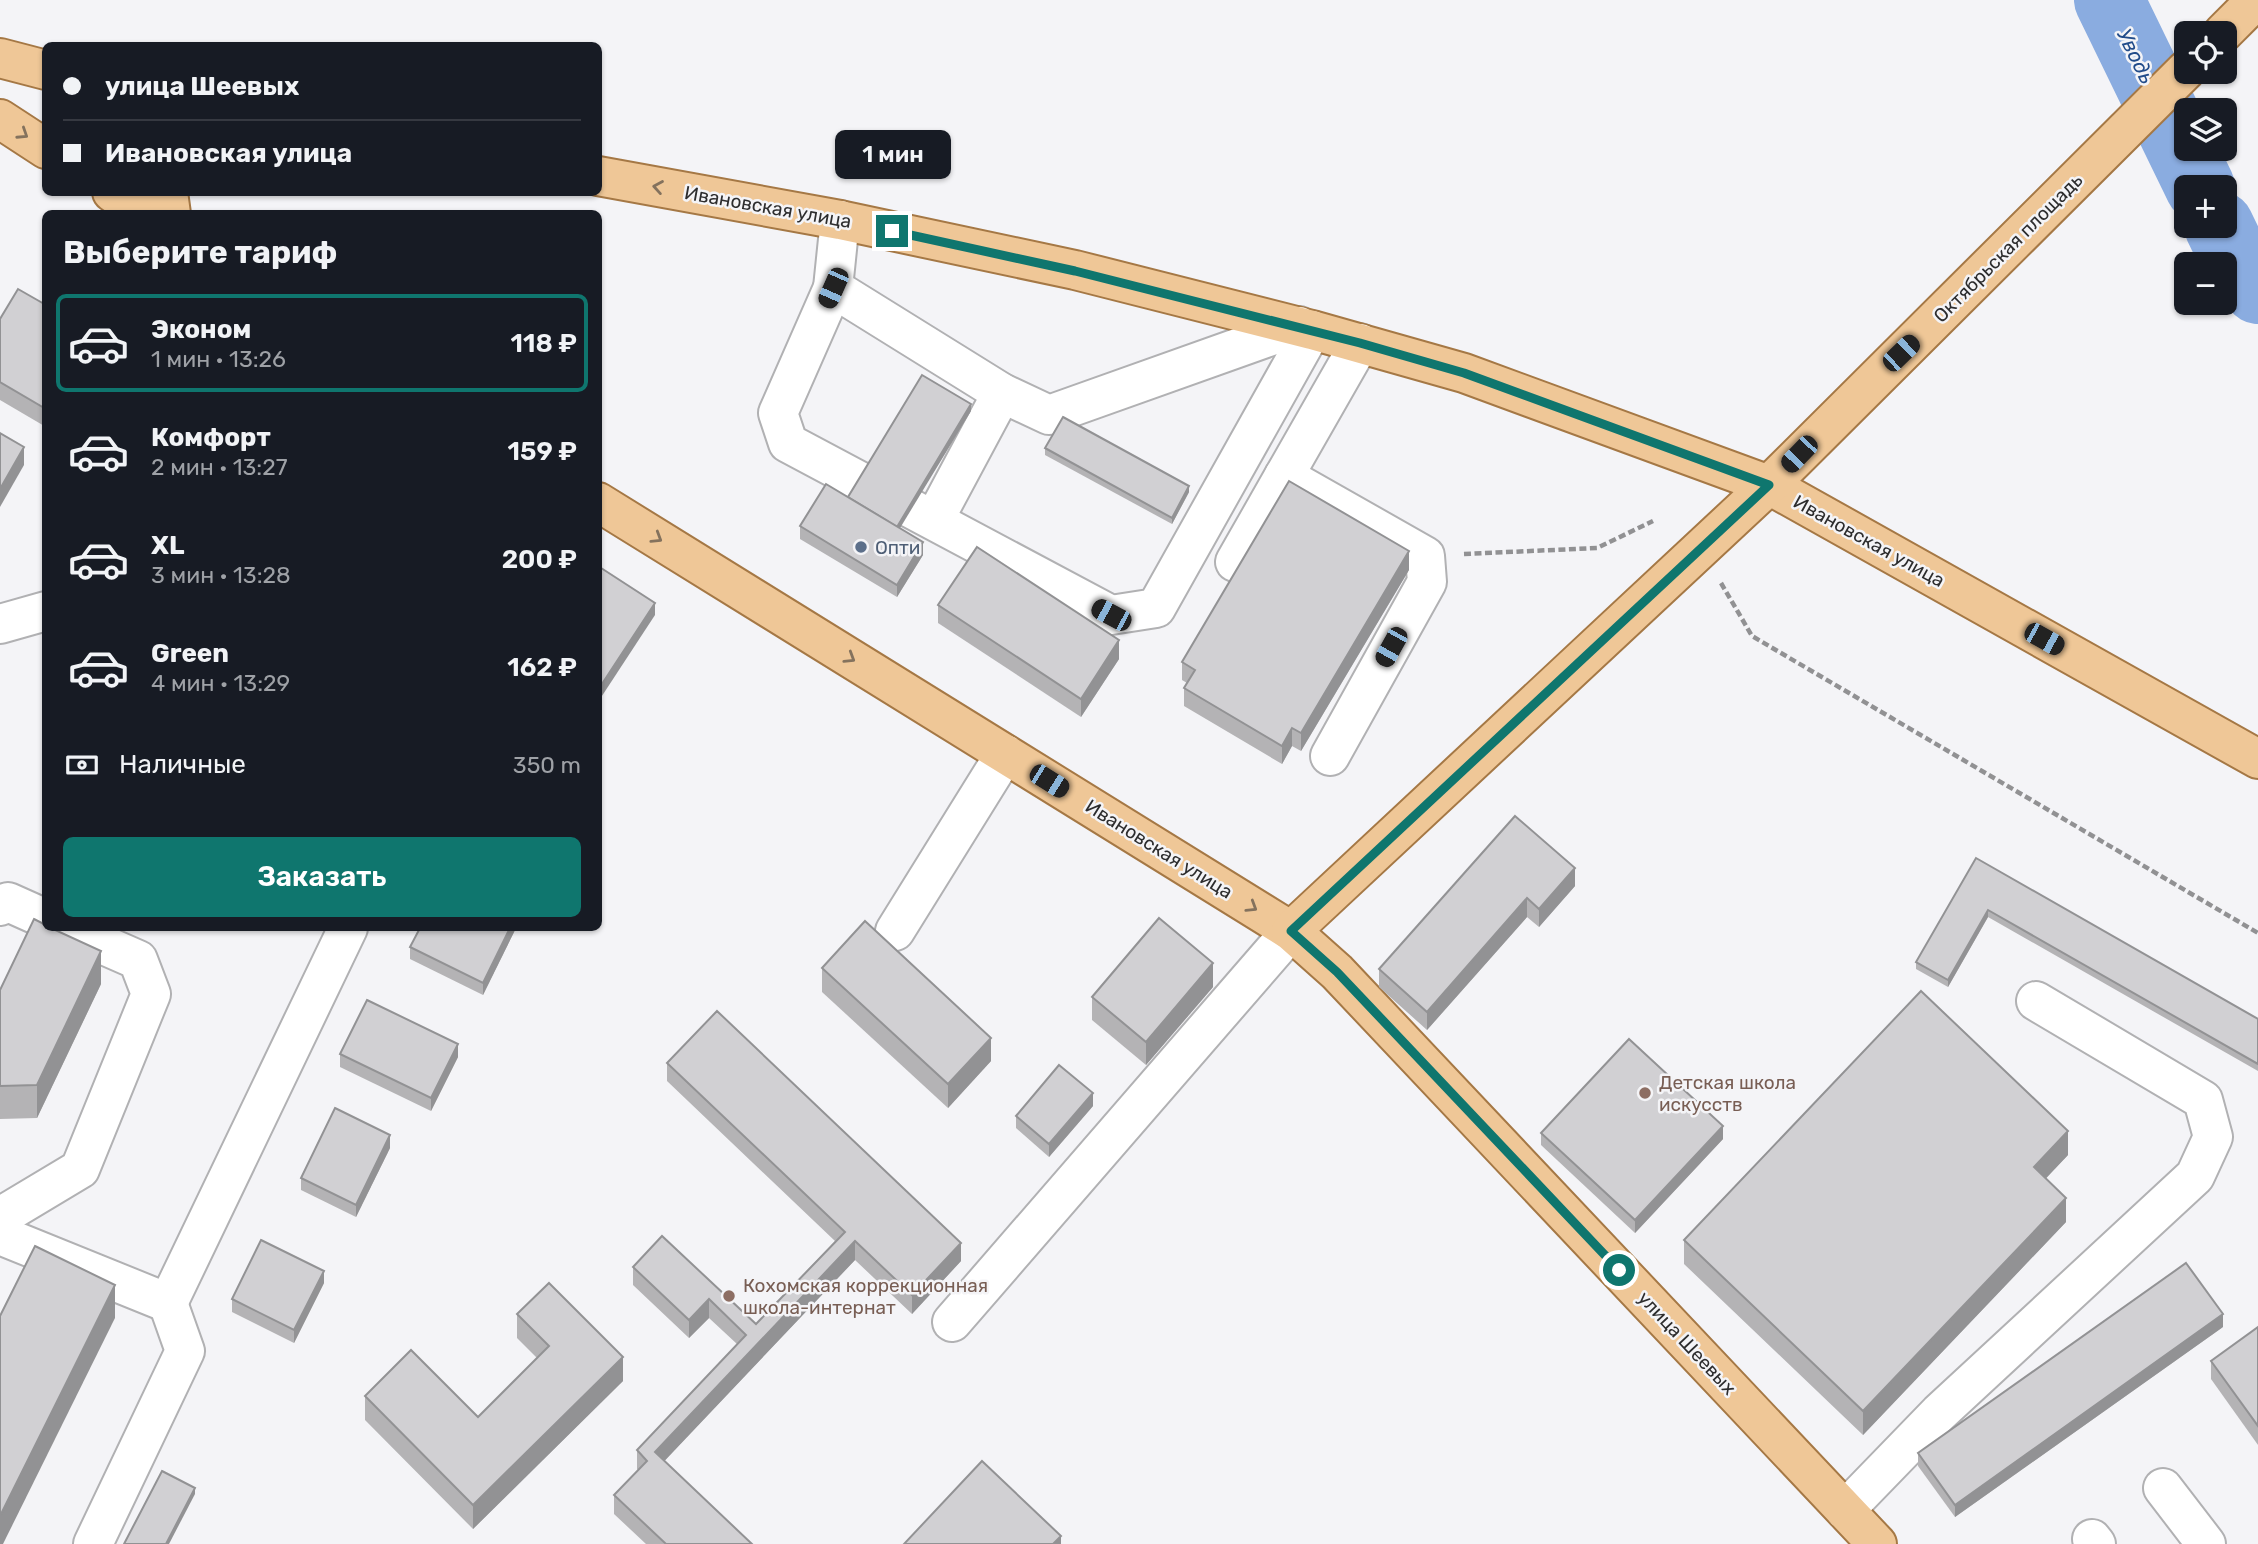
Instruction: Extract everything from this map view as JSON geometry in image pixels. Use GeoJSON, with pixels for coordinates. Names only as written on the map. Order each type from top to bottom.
{"type":"FeatureCollection","features":[{"type":"Feature","properties":{"kind":"main road"},"geometry":{"type":"LineString","coordinates":[[2235,21],[2256,0]]}},
{"type":"Feature","properties":{"kind":"main road"},"geometry":{"type":"LineString","coordinates":[[0,58],[42,69]]}},
{"type":"Feature","properties":{"kind":"main road","name":"Октябрьская площадь"},"geometry":{"type":"LineString","coordinates":[[1291,931],[1769,485],[2174,82]]}},
{"type":"Feature","properties":{"kind":"main road"},"geometry":{"type":"LineString","coordinates":[[0,119],[42,146]]}},
{"type":"Feature","properties":{"kind":"main road","name":"Ивановская улица"},"geometry":{"type":"LineString","coordinates":[[602,177],[840,220],[1075,271],[1306,328],[1464,373],[1769,485],[2258,759]]}},
{"type":"Feature","properties":{"kind":"main road"},"geometry":{"type":"LineString","coordinates":[[118,196],[138,210]]}},
{"type":"Feature","properties":{"kind":"main road","name":"Ивановская улица"},"geometry":{"type":"LineString","coordinates":[[602,504],[1291,931]]}},
{"type":"Feature","properties":{"kind":"main road","name":"улица Шеевых"},"geometry":{"type":"LineString","coordinates":[[1291,931],[1346,982],[1877,1544]]}},
{"type":"Feature","properties":{"kind":"street"},"geometry":{"type":"LineString","coordinates":[[840,220],[833,288],[778,413],[788,443],[1111,615],[1156,608],[1306,328]]}},
{"type":"Feature","properties":{"kind":"street"},"geometry":{"type":"LineString","coordinates":[[833,288],[1002,393],[1049,415],[1306,328]]}},
{"type":"Feature","properties":{"kind":"street"},"geometry":{"type":"LineString","coordinates":[[1235,562],[1360,343]]}},
{"type":"Feature","properties":{"kind":"street"},"geometry":{"type":"LineString","coordinates":[[934,520],[1002,393]]}},
{"type":"Feature","properties":{"kind":"street"},"geometry":{"type":"LineString","coordinates":[[1284,476],[1424,556],[1427,582],[1330,756]]}},
{"type":"Feature","properties":{"kind":"street"},"geometry":{"type":"LineString","coordinates":[[0,625],[42,612]]}},
{"type":"Feature","properties":{"kind":"street"},"geometry":{"type":"LineString","coordinates":[[895,931],[1005,754]]}},
{"type":"Feature","properties":{"kind":"street"},"geometry":{"type":"LineString","coordinates":[[0,906],[8,902],[42,917]]}},
{"type":"Feature","properties":{"kind":"street"},"geometry":{"type":"LineString","coordinates":[[0,1217],[80,1170],[151,995],[138,960],[72,931]]}},
{"type":"Feature","properties":{"kind":"street"},"geometry":{"type":"LineString","coordinates":[[93,1544],[185,1351],[168,1303],[347,931]]}},
{"type":"Feature","properties":{"kind":"street"},"geometry":{"type":"LineString","coordinates":[[952,1322],[1291,931]]}},
{"type":"Feature","properties":{"kind":"street"},"geometry":{"type":"LineString","coordinates":[[1845,1510],[1939,1413],[2195,1176],[2213,1137],[2203,1100],[2036,1001]]}},
{"type":"Feature","properties":{"kind":"street"},"geometry":{"type":"LineString","coordinates":[[0,1235],[168,1303]]}},
{"type":"Feature","properties":{"kind":"street"},"geometry":{"type":"LineString","coordinates":[[2163,1488],[2206,1544]]}},
{"type":"Feature","properties":{"kind":"path"},"geometry":{"type":"LineString","coordinates":[[1424,556],[1597,548],[1653,521]]}},
{"type":"Feature","properties":{"kind":"path"},"geometry":{"type":"LineString","coordinates":[[1721,582],[1752,636],[2258,933]]}},
{"type":"Feature","properties":{"kind":"building"},"geometry":{"type":"Polygon","coordinates":[[[18,289],[42,303],[42,407],[0,382],[0,319],[18,289]]]}},
{"type":"Feature","properties":{"kind":"building"},"geometry":{"type":"Polygon","coordinates":[[[922,375],[971,404],[897,527],[848,497],[922,375]]]}},
{"type":"Feature","properties":{"kind":"building"},"geometry":{"type":"Polygon","coordinates":[[[1063,417],[1189,486],[1172,518],[1045,448],[1063,417]]]}},
{"type":"Feature","properties":{"kind":"building"},"geometry":{"type":"Polygon","coordinates":[[[0,433],[24,447],[0,489],[0,433]]]}},
{"type":"Feature","properties":{"kind":"building"},"geometry":{"type":"Polygon","coordinates":[[[1289,481],[1409,551],[1301,733],[1292,728],[1282,746],[1184,688],[1195,670],[1182,662],[1289,481]]]}},
{"type":"Feature","properties":{"kind":"building","name":"Опти"},"geometry":{"type":"Polygon","coordinates":[[[826,484],[923,542],[897,585],[800,526],[826,484]]]}},
{"type":"Feature","properties":{"kind":"building"},"geometry":{"type":"Polygon","coordinates":[[[977,547],[1119,640],[1081,699],[938,605],[977,547]]]}},
{"type":"Feature","properties":{"kind":"building"},"geometry":{"type":"Polygon","coordinates":[[[602,569],[655,603],[602,684],[602,569]]]}},
{"type":"Feature","properties":{"kind":"building"},"geometry":{"type":"Polygon","coordinates":[[[1515,816],[1575,868],[1539,909],[1527,898],[1427,1012],[1379,969],[1515,816]]]}},
{"type":"Feature","properties":{"kind":"building"},"geometry":{"type":"Polygon","coordinates":[[[1976,858],[2258,1019],[2258,1064],[1988,910],[1948,980],[1916,962],[1976,858]]]}},
{"type":"Feature","properties":{"kind":"building"},"geometry":{"type":"Polygon","coordinates":[[[1159,918],[1213,963],[1146,1042],[1092,997],[1159,918]]]}},
{"type":"Feature","properties":{"kind":"building"},"geometry":{"type":"Polygon","coordinates":[[[34,919],[42,923],[42,931],[58,931],[101,951],[37,1085],[0,1086],[0,990],[34,919]]]}},
{"type":"Feature","properties":{"kind":"building"},"geometry":{"type":"Polygon","coordinates":[[[865,921],[991,1038],[948,1084],[822,968],[865,921]]]}},
{"type":"Feature","properties":{"kind":"building"},"geometry":{"type":"Polygon","coordinates":[[[418,931],[509,931],[483,983],[410,947],[418,931]]]}},
{"type":"Feature","properties":{"kind":"building"},"geometry":{"type":"Polygon","coordinates":[[[1921,991],[2068,1131],[2034,1167],[2066,1198],[1863,1411],[1684,1240],[1921,991]]]}},
{"type":"Feature","properties":{"kind":"building"},"geometry":{"type":"Polygon","coordinates":[[[367,1000],[458,1044],[431,1098],[340,1054],[367,1000]]]}},
{"type":"Feature","properties":{"kind":"building"},"geometry":{"type":"Polygon","coordinates":[[[717,1011],[961,1243],[912,1295],[855,1241],[655,1452],[752,1544],[666,1544],[614,1495],[647,1461],[637,1450],[746,1335],[709,1299],[689,1320],[633,1267],[662,1236],[756,1324],[845,1232],[667,1063],[717,1011]]]}},
{"type":"Feature","properties":{"kind":"building"},"geometry":{"type":"Polygon","coordinates":[[[1629,1039],[1723,1126],[1635,1220],[1541,1133],[1629,1039]]]}},
{"type":"Feature","properties":{"kind":"building"},"geometry":{"type":"Polygon","coordinates":[[[1059,1065],[1093,1093],[1049,1144],[1016,1116],[1059,1065]]]}},
{"type":"Feature","properties":{"kind":"building"},"geometry":{"type":"Polygon","coordinates":[[[335,1108],[390,1135],[356,1205],[301,1178],[335,1108]]]}},
{"type":"Feature","properties":{"kind":"building"},"geometry":{"type":"Polygon","coordinates":[[[261,1240],[324,1271],[294,1330],[232,1299],[261,1240]]]}},
{"type":"Feature","properties":{"kind":"building"},"geometry":{"type":"Polygon","coordinates":[[[35,1246],[115,1285],[0,1516],[0,1316],[35,1246]]]}},
{"type":"Feature","properties":{"kind":"building"},"geometry":{"type":"Polygon","coordinates":[[[2186,1263],[2223,1314],[1955,1505],[1918,1453],[2186,1263]]]}},
{"type":"Feature","properties":{"kind":"building"},"geometry":{"type":"Polygon","coordinates":[[[549,1283],[623,1357],[473,1505],[365,1396],[411,1350],[478,1417],[549,1346],[517,1314],[549,1283]]]}},
{"type":"Feature","properties":{"kind":"building"},"geometry":{"type":"Polygon","coordinates":[[[2258,1327],[2258,1426],[2211,1361],[2258,1327]]]}},
{"type":"Feature","properties":{"kind":"building"},"geometry":{"type":"Polygon","coordinates":[[[982,1461],[1061,1536],[1053,1544],[904,1544],[982,1461]]]}},
{"type":"Feature","properties":{"kind":"building"},"geometry":{"type":"Polygon","coordinates":[[[162,1471],[195,1488],[166,1544],[124,1544],[162,1471]]]}},
{"type":"Feature","properties":{"kind":"waterway","name":"Уводь"},"geometry":{"type":"LineString","coordinates":[[2109,0],[2194,175]]}},
{"type":"Feature","properties":{"kind":"waterway","name":"Уводь"},"geometry":{"type":"LineString","coordinates":[[2225,238],[2236,261],[2258,289]]}},
{"type":"Feature","properties":{"kind":"place","name":"Опти"},"geometry":{"type":"Point","coordinates":[861,547]}},
{"type":"Feature","properties":{"kind":"place","name":"Детская школа искусств"},"geometry":{"type":"Point","coordinates":[1645,1093]}},
{"type":"Feature","properties":{"kind":"place","name":"Кохомская коррекционная школа-интернат"},"geometry":{"type":"Point","coordinates":[729,1296]}},
{"type":"Feature","properties":{"kind":"route"},"geometry":{"type":"LineString","coordinates":[[892,231],[1075,271],[1312,330],[1464,373],[1769,485],[1291,931],[1337,972],[1619,1270]]}}]}
